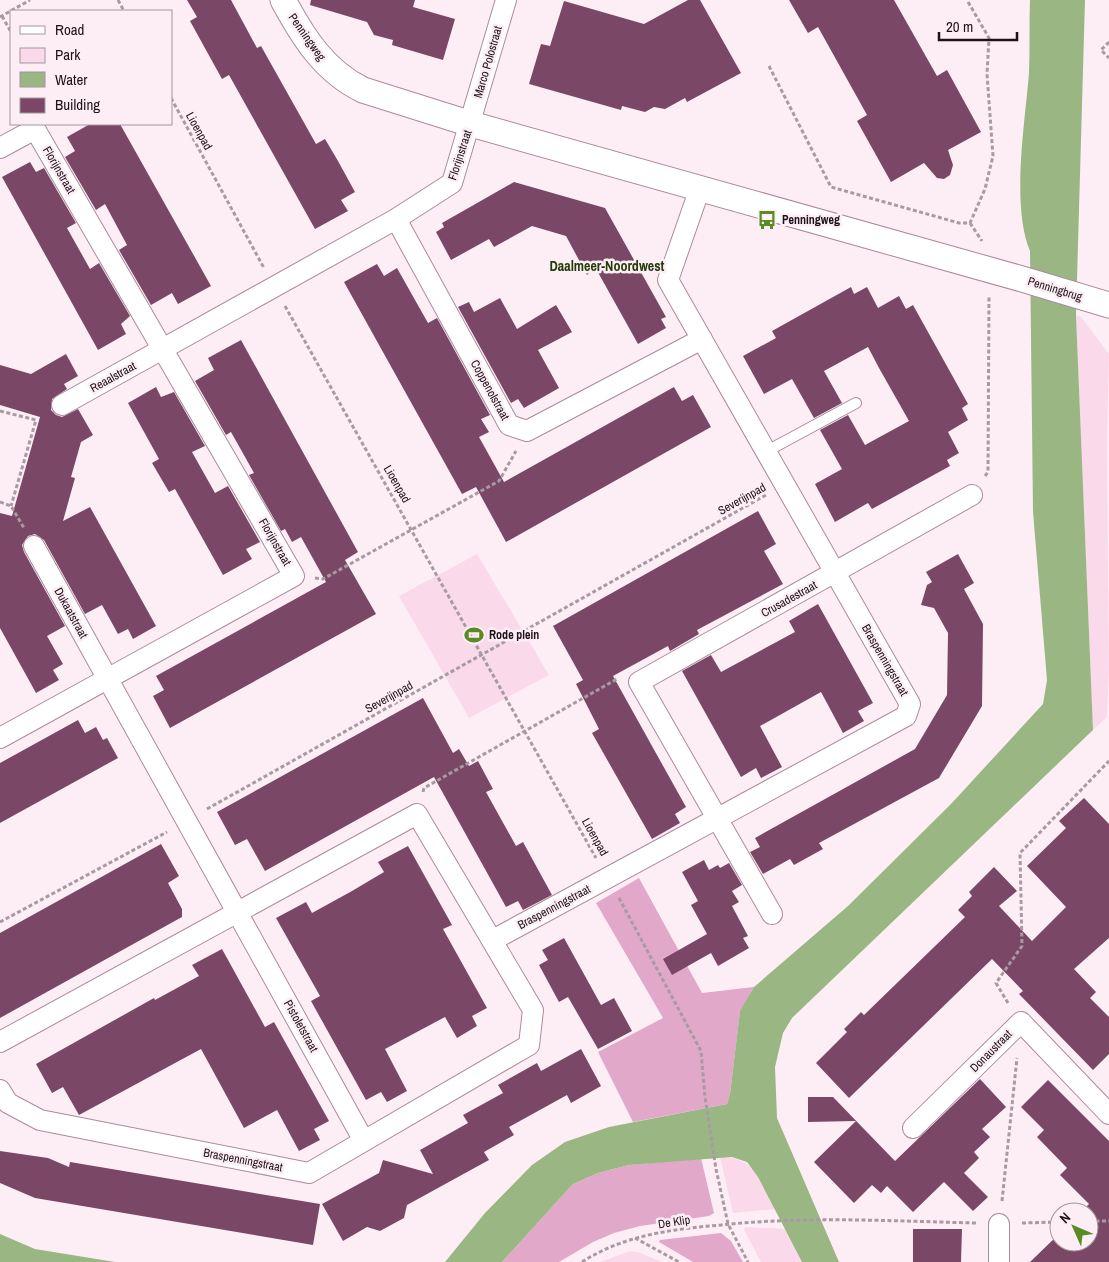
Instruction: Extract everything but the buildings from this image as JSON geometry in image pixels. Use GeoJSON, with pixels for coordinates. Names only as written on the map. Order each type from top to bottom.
{"type":"FeatureCollection","features":[{"type":"Feature","properties":{"kind":"street","name":"Penningweg"},"geometry":{"type":"LineString","coordinates":[[283,0],[298,28],[316,53],[347,82],[371,93],[470,124],[1022,279]]}},
{"type":"Feature","properties":{"kind":"street","name":"Marco Polostraat"},"geometry":{"type":"LineString","coordinates":[[470,124],[506,0]]}},
{"type":"Feature","properties":{"kind":"street","name":"Florijnstraat"},"geometry":{"type":"LineString","coordinates":[[163,349],[396,219],[452,184],[470,124]]}},
{"type":"Feature","properties":{"kind":"street","name":"Florijnstraat"},"geometry":{"type":"LineString","coordinates":[[0,148],[35,129],[294,576],[0,738]]}},
{"type":"Feature","properties":{"kind":"street","name":"Braspenningstraat"},"geometry":{"type":"LineString","coordinates":[[493,940],[906,716],[910,704],[668,280],[700,188]]}},
{"type":"Feature","properties":{"kind":"street","name":"Coppenolstraat"},"geometry":{"type":"LineString","coordinates":[[396,219],[509,425],[527,431]]}},
{"type":"Feature","properties":{"kind":"street","name":"Penningbrug"},"geometry":{"type":"LineString","coordinates":[[1022,279],[1098,302]]}},
{"type":"Feature","properties":{"kind":"street"},"geometry":{"type":"LineString","coordinates":[[527,431],[702,339]]}},
{"type":"Feature","properties":{"kind":"street","name":"Reaalstraat"},"geometry":{"type":"LineString","coordinates":[[62,405],[163,349]]}},
{"type":"Feature","properties":{"kind":"street","name":"Crusadestraat"},"geometry":{"type":"LineString","coordinates":[[639,682],[835,574],[972,495]]}},
{"type":"Feature","properties":{"kind":"street","name":"Dukaatstraat"},"geometry":{"type":"LineString","coordinates":[[34,546],[108,679]]}},
{"type":"Feature","properties":{"kind":"street"},"geometry":{"type":"LineString","coordinates":[[108,679],[238,912]]}},
{"type":"Feature","properties":{"kind":"street"},"geometry":{"type":"LineString","coordinates":[[639,682],[772,914]]}},
{"type":"Feature","properties":{"kind":"street","name":"Braspenningstraat"},"geometry":{"type":"LineString","coordinates":[[0,1090],[8,1103],[40,1120],[309,1173],[530,1045],[533,1010],[417,814]]}},
{"type":"Feature","properties":{"kind":"street"},"geometry":{"type":"LineString","coordinates":[[0,1042],[417,814]]}},
{"type":"Feature","properties":{"kind":"street","name":"Pistoletstraat"},"geometry":{"type":"LineString","coordinates":[[238,912],[364,1141]]}},
{"type":"Feature","properties":{"kind":"street","name":"Donaustraat"},"geometry":{"type":"LineString","coordinates":[[913,1128],[1021,1022],[1109,1114]]}},
{"type":"Feature","properties":{"kind":"street"},"geometry":{"type":"LineString","coordinates":[[999,1224],[999,1262]]}},
{"type":"Feature","properties":{"kind":"lane"},"geometry":{"type":"LineString","coordinates":[[767,451],[856,403]]}},
{"type":"Feature","properties":{"kind":"path"},"geometry":{"type":"LineString","coordinates":[[13,10],[30,0]]}},
{"type":"Feature","properties":{"kind":"path"},"geometry":{"type":"LineString","coordinates":[[769,66],[831,187],[959,223],[970,223],[985,190],[993,156],[988,74],[990,38],[967,0]]}},
{"type":"Feature","properties":{"kind":"path"},"geometry":{"type":"LineString","coordinates":[[1,17],[10,30]]}},
{"type":"Feature","properties":{"kind":"path"},"geometry":{"type":"LineString","coordinates":[[1109,42],[1101,50],[1109,58]]}},
{"type":"Feature","properties":{"kind":"path","name":"Lioenpad"},"geometry":{"type":"LineString","coordinates":[[172,100],[274,286],[608,878],[702,1052],[705,1097],[716,1169],[728,1224],[748,1262]]}},
{"type":"Feature","properties":{"kind":"path"},"geometry":{"type":"LineString","coordinates":[[972,495],[988,472],[989,270]]}},
{"type":"Feature","properties":{"kind":"path"},"geometry":{"type":"LineString","coordinates":[[0,411],[36,420],[11,506],[0,502]]}},
{"type":"Feature","properties":{"kind":"path"},"geometry":{"type":"LineString","coordinates":[[294,576],[323,579],[499,481],[527,431]]}},
{"type":"Feature","properties":{"kind":"path","name":"Severijnpad"},"geometry":{"type":"LineString","coordinates":[[0,922],[187,820],[785,485]]}},
{"type":"Feature","properties":{"kind":"path"},"geometry":{"type":"LineString","coordinates":[[417,814],[424,788],[622,676],[639,682]]}},
{"type":"Feature","properties":{"kind":"path"},"geometry":{"type":"LineString","coordinates":[[999,1224],[1021,1022],[996,983],[1022,946],[1020,853],[1109,761]]}},
{"type":"Feature","properties":{"kind":"path","name":"De Klip"},"geometry":{"type":"LineString","coordinates":[[582,1262],[595,1254],[635,1237],[679,1229],[775,1220],[834,1219],[999,1224],[1049,1222]]}},
{"type":"Feature","properties":{"kind":"path"},"geometry":{"type":"LineString","coordinates":[[635,1237],[679,1262]]}},
{"type":"Feature","properties":{"kind":"green space"},"geometry":{"type":"Polygon","coordinates":[[[1076,315],[1081,317],[1109,354],[1107,449],[1109,669],[1107,717],[1093,730],[1076,315]]]}},
{"type":"Feature","properties":{"kind":"green space","name":"Rode plein"},"geometry":{"type":"Polygon","coordinates":[[[477,554],[549,675],[469,718],[399,596],[477,554]]]}},
{"type":"Feature","properties":{"kind":"green space"},"geometry":{"type":"Polygon","coordinates":[[[720,1157],[732,1158],[749,1166],[756,1173],[776,1209],[733,1213],[720,1157]]]}},
{"type":"Feature","properties":{"kind":"green space"},"geometry":{"type":"Polygon","coordinates":[[[745,1227],[786,1229],[802,1262],[761,1262],[744,1230],[745,1227]]]}},
{"type":"Feature","properties":{"kind":"green space"},"geometry":{"type":"Polygon","coordinates":[[[630,1251],[638,1252],[662,1262],[600,1262],[630,1251]]]}},
{"type":"Feature","properties":{"kind":"shaded area"},"geometry":{"type":"Polygon","coordinates":[[[639,878],[702,993],[754,987],[740,1012],[730,1094],[727,1104],[633,1122],[598,1052],[663,1018],[596,903],[639,878]]]}},
{"type":"Feature","properties":{"kind":"shaded area"},"geometry":{"type":"Polygon","coordinates":[[[701,1158],[714,1213],[709,1216],[640,1226],[614,1233],[593,1242],[559,1262],[502,1262],[573,1184],[598,1173],[629,1165],[701,1158]]]}},
{"type":"Feature","properties":{"kind":"shaded area"},"geometry":{"type":"Polygon","coordinates":[[[721,1233],[731,1241],[743,1262],[693,1262],[659,1242],[660,1240],[721,1233]]]}},
{"type":"Feature","properties":{"kind":"water"},"geometry":{"type":"Polygon","coordinates":[[[1030,0],[1085,0],[1076,315],[1093,730],[792,1018],[783,1033],[775,1067],[777,1118],[839,1262],[802,1262],[758,1177],[747,1162],[732,1157],[629,1165],[598,1173],[573,1184],[502,1262],[445,1262],[485,1213],[532,1165],[565,1142],[609,1127],[727,1104],[730,1094],[740,1011],[754,987],[848,906],[951,804],[1043,704],[1047,680],[1033,512],[1030,251],[1024,233],[1020,188],[1029,73],[1030,0]]]}},
{"type":"Feature","properties":{"kind":"water"},"geometry":{"type":"Polygon","coordinates":[[[0,1234],[35,1249],[115,1262],[0,1262],[0,1234]]]}},
{"type":"Feature","properties":{"kind":"place","name":"Penningweg"},"geometry":{"type":"Point","coordinates":[767,220]}},
{"type":"Feature","properties":{"kind":"place","name":"Rode plein"},"geometry":{"type":"Point","coordinates":[474,635]}},
{"type":"Feature","properties":{"kind":"district","name":"Daalmeer-Noordwest"},"geometry":{"type":"Point","coordinates":[607,266]}}]}
